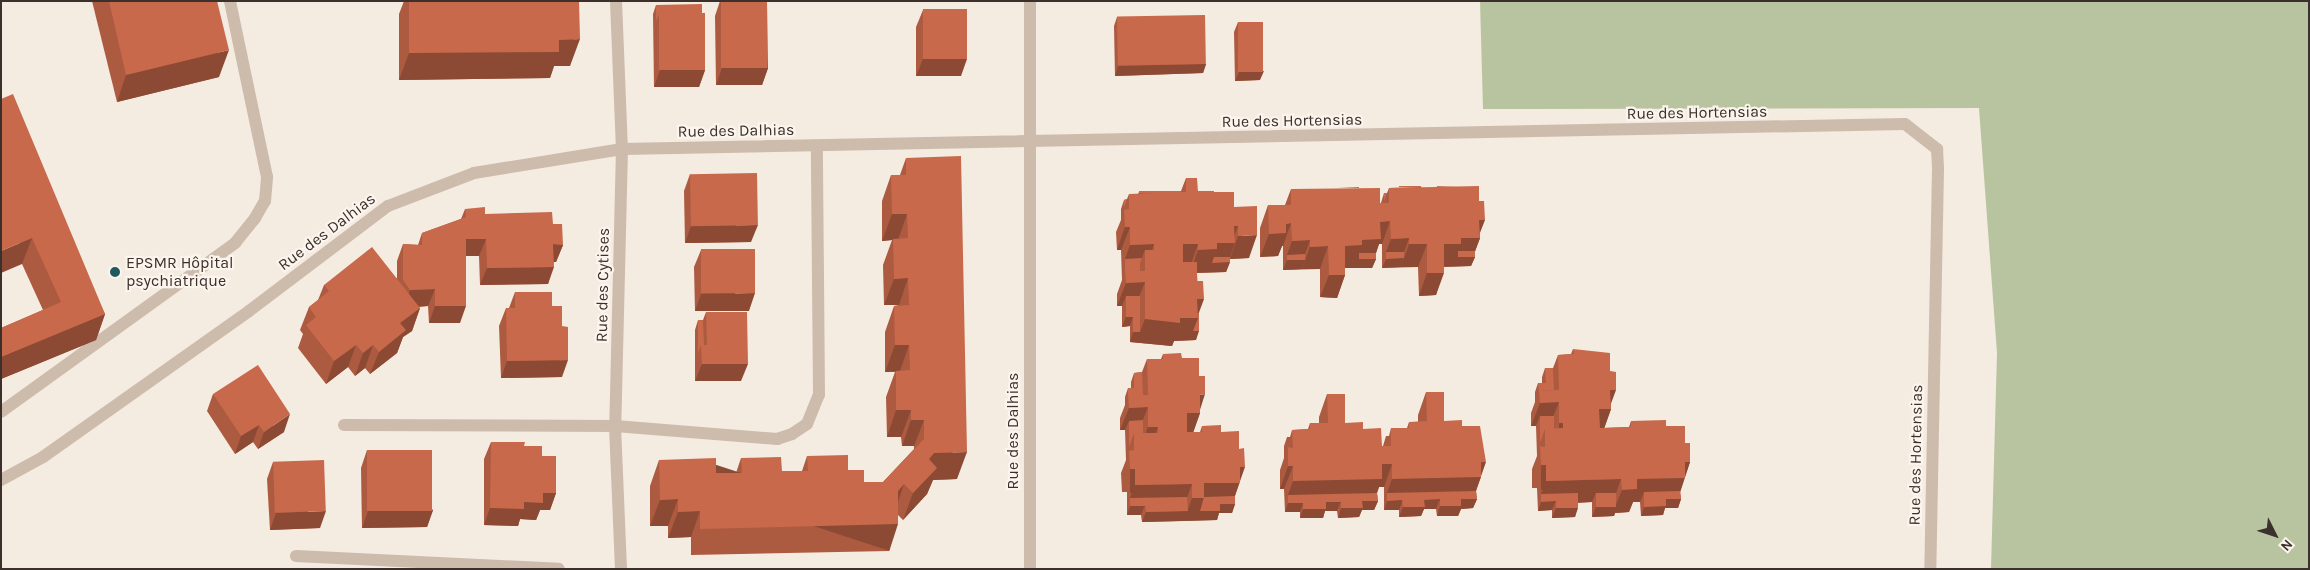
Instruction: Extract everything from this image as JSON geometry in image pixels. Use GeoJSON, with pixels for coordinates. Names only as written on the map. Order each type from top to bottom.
{"type":"FeatureCollection","features":[{"type":"Feature","properties":{"kind":"street"},"geometry":{"type":"LineString","coordinates":[[1,412],[235,243],[255,218],[265,200],[267,177],[230,1]]}},
{"type":"Feature","properties":{"kind":"street","name":"Rue des Cytises"},"geometry":{"type":"LineString","coordinates":[[616,1],[622,150],[615,426],[621,569]]}},
{"type":"Feature","properties":{"kind":"street","name":"Rue des Dalhias"},"geometry":{"type":"LineString","coordinates":[[1030,1],[1028,142],[1030,569]]}},
{"type":"Feature","properties":{"kind":"street","name":"Rue des Hortensias"},"geometry":{"type":"LineString","coordinates":[[1028,142],[1905,124],[1937,149],[1938,159],[1930,569]]}},
{"type":"Feature","properties":{"kind":"street","name":"Rue des Dalhias"},"geometry":{"type":"LineString","coordinates":[[1,480],[44,457],[233,322],[388,206],[474,173],[622,150],[1028,142]]}},
{"type":"Feature","properties":{"kind":"street","name":"Rue des Dalhias"},"geometry":{"type":"LineString","coordinates":[[344,425],[615,426],[777,439],[807,424],[819,395],[817,146]]}},
{"type":"Feature","properties":{"kind":"street"},"geometry":{"type":"LineString","coordinates":[[296,556],[558,569]]}},
{"type":"Feature","properties":{"kind":"green space"},"geometry":{"type":"Polygon","coordinates":[[[1480,1],[2309,1],[2309,569],[1991,569],[1997,353],[1979,108],[1483,109],[1480,1]]]}},
{"type":"Feature","properties":{"kind":"building"},"geometry":{"type":"Polygon","coordinates":[[[109,1],[217,1],[229,50],[126,75],[109,1]]]}},
{"type":"Feature","properties":{"kind":"building"},"geometry":{"type":"Polygon","coordinates":[[[409,1],[579,1],[580,39],[559,40],[559,52],[409,53],[409,1]]]}},
{"type":"Feature","properties":{"kind":"building"},"geometry":{"type":"Polygon","coordinates":[[[721,1],[767,1],[767,68],[721,68],[721,1]]]}},
{"type":"Feature","properties":{"kind":"building"},"geometry":{"type":"Polygon","coordinates":[[[702,4],[702,13],[659,14],[656,21],[656,5],[702,4]]]}},
{"type":"Feature","properties":{"kind":"building"},"geometry":{"type":"Polygon","coordinates":[[[923,9],[967,9],[967,59],[923,59],[923,9]]]}},
{"type":"Feature","properties":{"kind":"building"},"geometry":{"type":"Polygon","coordinates":[[[659,13],[705,13],[705,70],[659,70],[659,13]]]}},
{"type":"Feature","properties":{"kind":"building"},"geometry":{"type":"Polygon","coordinates":[[[1205,15],[1206,64],[1118,66],[1117,17],[1205,15]]]}},
{"type":"Feature","properties":{"kind":"building"},"geometry":{"type":"Polygon","coordinates":[[[1238,22],[1263,22],[1263,72],[1238,72],[1238,22]]]}},
{"type":"Feature","properties":{"kind":"building"},"geometry":{"type":"Polygon","coordinates":[[[13,94],[105,314],[1,357],[1,328],[61,302],[32,238],[1,251],[1,99],[13,94]]]}},
{"type":"Feature","properties":{"kind":"building"},"geometry":{"type":"Polygon","coordinates":[[[961,156],[967,452],[934,453],[929,459],[937,468],[913,493],[904,484],[898,491],[898,524],[700,529],[700,511],[678,512],[678,499],[660,500],[659,460],[716,458],[716,473],[742,473],[741,458],[781,457],[782,471],[808,471],[807,456],[848,455],[848,470],[864,470],[864,482],[883,482],[924,439],[924,420],[911,420],[911,410],[896,410],[896,371],[910,370],[909,345],[895,345],[894,306],[909,305],[908,278],[894,279],[893,239],[908,238],[907,214],[892,214],[891,175],[906,175],[906,158],[961,156]]]}},
{"type":"Feature","properties":{"kind":"building"},"geometry":{"type":"Polygon","coordinates":[[[757,173],[758,225],[691,226],[690,174],[757,173]]]}},
{"type":"Feature","properties":{"kind":"building"},"geometry":{"type":"Polygon","coordinates":[[[1186,178],[1197,178],[1198,192],[1234,192],[1234,207],[1257,206],[1257,235],[1238,236],[1238,226],[1234,226],[1235,243],[1217,243],[1217,249],[1198,250],[1198,244],[1183,244],[1183,262],[1197,262],[1197,281],[1203,281],[1204,299],[1197,299],[1198,318],[1180,318],[1180,323],[1145,319],[1145,282],[1126,283],[1125,271],[1145,271],[1145,250],[1154,250],[1154,244],[1130,245],[1130,227],[1125,227],[1124,210],[1129,209],[1129,194],[1186,192],[1186,178]]]}},
{"type":"Feature","properties":{"kind":"building"},"geometry":{"type":"Polygon","coordinates":[[[1399,186],[1421,186],[1421,187],[1399,186]]]}},
{"type":"Feature","properties":{"kind":"building"},"geometry":{"type":"Polygon","coordinates":[[[1479,186],[1479,201],[1484,201],[1485,220],[1479,220],[1480,238],[1461,238],[1461,244],[1444,244],[1444,273],[1427,273],[1427,244],[1409,244],[1409,238],[1391,239],[1390,221],[1380,222],[1381,239],[1362,240],[1362,245],[1345,246],[1345,275],[1329,275],[1328,246],[1310,247],[1310,240],[1292,241],[1291,223],[1286,224],[1286,233],[1269,234],[1268,205],[1291,205],[1291,189],[1380,188],[1380,203],[1389,203],[1389,188],[1479,186]]]}},
{"type":"Feature","properties":{"kind":"building"},"geometry":{"type":"Polygon","coordinates":[[[1139,191],[1181,191],[1181,193],[1139,193],[1139,191]]]}},
{"type":"Feature","properties":{"kind":"building"},"geometry":{"type":"Polygon","coordinates":[[[1198,191],[1214,191],[1214,192],[1198,191]]]}},
{"type":"Feature","properties":{"kind":"building"},"geometry":{"type":"Polygon","coordinates":[[[485,207],[485,214],[552,212],[553,224],[562,224],[563,245],[553,244],[554,267],[487,268],[486,239],[466,239],[466,306],[435,306],[435,289],[410,290],[403,280],[403,244],[422,245],[422,233],[466,217],[465,209],[485,207]]]}},
{"type":"Feature","properties":{"kind":"building"},"geometry":{"type":"Polygon","coordinates":[[[372,247],[420,308],[400,323],[406,330],[379,352],[373,345],[363,353],[356,345],[334,361],[306,325],[316,317],[309,307],[329,291],[324,285],[372,247]]]}},
{"type":"Feature","properties":{"kind":"building"},"geometry":{"type":"Polygon","coordinates":[[[701,249],[755,249],[755,293],[701,293],[701,249]]]}},
{"type":"Feature","properties":{"kind":"building"},"geometry":{"type":"Polygon","coordinates":[[[1458,251],[1475,251],[1475,257],[1458,257],[1458,251]]]}},
{"type":"Feature","properties":{"kind":"building"},"geometry":{"type":"Polygon","coordinates":[[[1386,252],[1404,252],[1404,258],[1386,259],[1386,252]]]}},
{"type":"Feature","properties":{"kind":"building"},"geometry":{"type":"Polygon","coordinates":[[[1359,253],[1376,253],[1376,259],[1359,259],[1359,253]]]}},
{"type":"Feature","properties":{"kind":"building"},"geometry":{"type":"Polygon","coordinates":[[[1305,254],[1305,260],[1287,260],[1287,255],[1305,254]]]}},
{"type":"Feature","properties":{"kind":"building"},"geometry":{"type":"Polygon","coordinates":[[[1214,257],[1230,257],[1230,262],[1212,263],[1214,257]]]}},
{"type":"Feature","properties":{"kind":"building"},"geometry":{"type":"Polygon","coordinates":[[[1142,258],[1140,271],[1125,271],[1125,259],[1142,258]]]}},
{"type":"Feature","properties":{"kind":"building"},"geometry":{"type":"Polygon","coordinates":[[[515,292],[552,292],[552,306],[562,306],[562,326],[568,327],[568,360],[507,361],[506,308],[515,308],[515,292]]]}},
{"type":"Feature","properties":{"kind":"building"},"geometry":{"type":"Polygon","coordinates":[[[1126,296],[1140,296],[1140,332],[1133,332],[1133,317],[1126,317],[1126,296]]]}},
{"type":"Feature","properties":{"kind":"building"},"geometry":{"type":"Polygon","coordinates":[[[706,312],[747,312],[748,364],[702,364],[701,345],[707,345],[706,312]]]}},
{"type":"Feature","properties":{"kind":"building"},"geometry":{"type":"Polygon","coordinates":[[[1198,313],[1199,331],[1193,331],[1198,318],[1198,313]]]}},
{"type":"Feature","properties":{"kind":"building"},"geometry":{"type":"Polygon","coordinates":[[[698,320],[703,320],[704,345],[701,345],[698,353],[698,320]]]}},
{"type":"Feature","properties":{"kind":"building"},"geometry":{"type":"Polygon","coordinates":[[[1573,349],[1610,353],[1610,371],[1616,372],[1616,390],[1610,390],[1611,409],[1599,409],[1600,428],[1631,427],[1631,421],[1666,420],[1666,426],[1685,426],[1685,443],[1690,443],[1690,462],[1685,462],[1685,478],[1637,479],[1637,489],[1622,490],[1621,479],[1546,481],[1546,465],[1541,465],[1540,446],[1545,447],[1545,429],[1563,428],[1563,423],[1559,423],[1559,402],[1540,403],[1539,391],[1559,390],[1558,355],[1574,354],[1573,349]]]}},
{"type":"Feature","properties":{"kind":"building"},"geometry":{"type":"Polygon","coordinates":[[[1181,353],[1182,358],[1199,358],[1199,376],[1205,376],[1205,394],[1200,395],[1200,413],[1187,413],[1187,432],[1202,432],[1202,426],[1221,425],[1221,432],[1239,431],[1239,449],[1244,448],[1245,467],[1240,467],[1240,483],[1204,483],[1204,498],[1192,498],[1192,484],[1135,485],[1135,469],[1130,469],[1129,451],[1134,450],[1134,433],[1158,433],[1158,427],[1148,427],[1148,407],[1129,408],[1128,395],[1148,395],[1147,359],[1163,359],[1163,354],[1181,353]]]}},
{"type":"Feature","properties":{"kind":"building"},"geometry":{"type":"Polygon","coordinates":[[[258,365],[290,414],[264,432],[259,425],[241,436],[213,394],[258,365]]]}},
{"type":"Feature","properties":{"kind":"building"},"geometry":{"type":"Polygon","coordinates":[[[1545,368],[1553,368],[1554,390],[1539,392],[1538,383],[1546,383],[1545,368]]]}},
{"type":"Feature","properties":{"kind":"building"},"geometry":{"type":"Polygon","coordinates":[[[1142,372],[1143,395],[1128,395],[1128,388],[1134,388],[1134,373],[1142,372]]]}},
{"type":"Feature","properties":{"kind":"building"},"geometry":{"type":"Polygon","coordinates":[[[1426,392],[1444,392],[1444,421],[1462,420],[1462,426],[1480,426],[1486,462],[1481,462],[1481,477],[1392,479],[1392,464],[1382,464],[1382,479],[1293,481],[1293,466],[1288,466],[1288,447],[1293,448],[1292,430],[1310,429],[1310,423],[1328,423],[1327,394],[1345,394],[1345,423],[1363,422],[1363,429],[1381,428],[1382,446],[1391,446],[1391,428],[1409,428],[1409,422],[1427,421],[1426,392]]]}},
{"type":"Feature","properties":{"kind":"building"},"geometry":{"type":"Polygon","coordinates":[[[1540,416],[1554,416],[1554,429],[1545,429],[1540,443],[1540,416]]]}},
{"type":"Feature","properties":{"kind":"building"},"geometry":{"type":"Polygon","coordinates":[[[1143,420],[1143,433],[1134,433],[1129,447],[1129,421],[1143,420]]]}},
{"type":"Feature","properties":{"kind":"building"},"geometry":{"type":"Polygon","coordinates":[[[491,442],[525,442],[524,446],[542,446],[542,456],[556,456],[556,493],[543,493],[543,503],[524,502],[524,509],[490,508],[491,442]]]}},
{"type":"Feature","properties":{"kind":"building"},"geometry":{"type":"Polygon","coordinates":[[[367,450],[432,450],[432,511],[367,511],[367,450]]]}},
{"type":"Feature","properties":{"kind":"building"},"geometry":{"type":"Polygon","coordinates":[[[324,460],[326,511],[275,513],[273,462],[324,460]]]}},
{"type":"Feature","properties":{"kind":"building"},"geometry":{"type":"Polygon","coordinates":[[[1476,491],[1477,499],[1461,499],[1461,506],[1440,506],[1440,499],[1424,500],[1425,507],[1403,507],[1402,500],[1387,501],[1387,493],[1476,491]]]}},
{"type":"Feature","properties":{"kind":"building"},"geometry":{"type":"Polygon","coordinates":[[[1680,491],[1681,499],[1666,499],[1666,506],[1644,507],[1644,492],[1680,491]]]}},
{"type":"Feature","properties":{"kind":"building"},"geometry":{"type":"Polygon","coordinates":[[[1377,493],[1378,501],[1362,501],[1363,508],[1341,508],[1341,502],[1326,502],[1326,509],[1303,509],[1303,503],[1288,503],[1288,495],[1377,493]]]}},
{"type":"Feature","properties":{"kind":"building"},"geometry":{"type":"Polygon","coordinates":[[[1578,493],[1578,508],[1556,508],[1556,501],[1541,502],[1541,494],[1578,493]]]}},
{"type":"Feature","properties":{"kind":"building"},"geometry":{"type":"Polygon","coordinates":[[[1596,493],[1616,493],[1616,507],[1596,507],[1596,493]]]}},
{"type":"Feature","properties":{"kind":"building"},"geometry":{"type":"Polygon","coordinates":[[[1235,496],[1235,504],[1220,504],[1220,511],[1200,511],[1204,497],[1235,496]]]}},
{"type":"Feature","properties":{"kind":"building"},"geometry":{"type":"Polygon","coordinates":[[[1187,497],[1188,511],[1146,512],[1145,506],[1130,506],[1130,498],[1187,497]]]}},
{"type":"Feature","properties":{"kind":"place","name":"EPSMR Hôpital psychiatrique"},"geometry":{"type":"Point","coordinates":[115,272]}}]}
